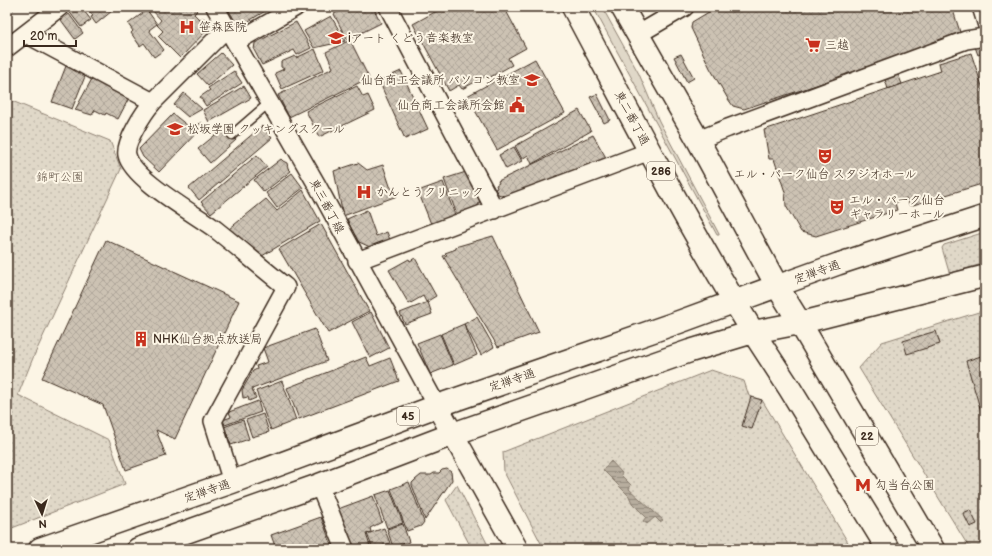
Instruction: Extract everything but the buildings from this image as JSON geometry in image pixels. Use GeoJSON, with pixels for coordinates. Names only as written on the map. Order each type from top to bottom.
{"type":"FeatureCollection","features":[{"type":"Feature","properties":{"kind":"main road","name":"東二番丁通"},"geometry":{"type":"LineString","coordinates":[[573,7],[650,151],[735,302],[888,549]]}},
{"type":"Feature","properties":{"kind":"main road"},"geometry":{"type":"LineString","coordinates":[[151,547],[453,434],[690,351],[753,332],[800,323],[777,286],[698,140],[622,7]]}},
{"type":"Feature","properties":{"kind":"main road","name":"定禅寺通"},"geometry":{"type":"LineString","coordinates":[[40,549],[232,482],[437,406],[777,286]]}},
{"type":"Feature","properties":{"kind":"main road","name":"22"},"geometry":{"type":"LineString","coordinates":[[800,323],[933,549]]}},
{"type":"Feature","properties":{"kind":"street"},"geometry":{"type":"LineString","coordinates":[[7,48],[60,7]]}},
{"type":"Feature","properties":{"kind":"street","name":"東三番丁線"},"geometry":{"type":"LineString","coordinates":[[216,7],[317,185],[437,406]]}},
{"type":"Feature","properties":{"kind":"street"},"geometry":{"type":"LineString","coordinates":[[236,42],[296,7]]}},
{"type":"Feature","properties":{"kind":"street"},"geometry":{"type":"LineString","coordinates":[[388,7],[494,210]]}},
{"type":"Feature","properties":{"kind":"street"},"geometry":{"type":"LineString","coordinates":[[637,35],[685,7]]}},
{"type":"Feature","properties":{"kind":"street"},"geometry":{"type":"LineString","coordinates":[[979,7],[985,26]]}},
{"type":"Feature","properties":{"kind":"street"},"geometry":{"type":"LineString","coordinates":[[227,28],[153,102],[143,114],[126,148],[127,156],[131,165],[156,189],[214,228],[286,287],[213,421],[232,482]]}},
{"type":"Feature","properties":{"kind":"street"},"geometry":{"type":"LineString","coordinates":[[26,34],[153,102]]}},
{"type":"Feature","properties":{"kind":"street"},"geometry":{"type":"LineString","coordinates":[[698,140],[966,40],[985,37]]}},
{"type":"Feature","properties":{"kind":"street"},"geometry":{"type":"LineString","coordinates":[[357,261],[650,151]]}},
{"type":"Feature","properties":{"kind":"street","name":"定禅寺通"},"geometry":{"type":"LineString","coordinates":[[777,286],[838,264],[985,216]]}},
{"type":"Feature","properties":{"kind":"street"},"geometry":{"type":"LineString","coordinates":[[800,323],[985,276]]}},
{"type":"Feature","properties":{"kind":"street"},"geometry":{"type":"LineString","coordinates":[[437,406],[517,549]]}},
{"type":"Feature","properties":{"kind":"street"},"geometry":{"type":"LineString","coordinates":[[319,485],[345,549]]}},
{"type":"Feature","properties":{"kind":"lane"},"geometry":{"type":"LineString","coordinates":[[232,134],[270,102]]}},
{"type":"Feature","properties":{"kind":"green space"},"geometry":{"type":"Polygon","coordinates":[[[593,7],[602,7],[639,74],[659,121],[719,235],[717,235],[593,7]]]}},
{"type":"Feature","properties":{"kind":"green space","name":"錦町公園"},"geometry":{"type":"Polygon","coordinates":[[[7,99],[110,141],[121,169],[33,358],[18,395],[109,440],[125,484],[7,530],[7,99]]]}},
{"type":"Feature","properties":{"kind":"green space"},"geometry":{"type":"Polygon","coordinates":[[[985,232],[985,263],[952,273],[949,272],[942,248],[944,245],[985,232]]]}},
{"type":"Feature","properties":{"kind":"green space","name":"勾当台公園"},"geometry":{"type":"Polygon","coordinates":[[[982,311],[985,322],[985,549],[970,549],[859,368],[882,342],[982,311]]]}},
{"type":"Feature","properties":{"kind":"green space"},"geometry":{"type":"Polygon","coordinates":[[[711,370],[744,381],[749,396],[762,400],[852,549],[544,549],[504,472],[503,452],[711,370]]]}},
{"type":"Feature","properties":{"kind":"green space"},"geometry":{"type":"Polygon","coordinates":[[[457,485],[490,549],[472,549],[446,500],[457,485]]]}},
{"type":"Feature","properties":{"kind":"shaded area"},"geometry":{"type":"Polygon","coordinates":[[[611,461],[622,473],[621,475],[631,485],[629,489],[663,520],[660,522],[655,517],[647,524],[643,521],[646,517],[632,503],[629,496],[603,470],[611,461]]]}},
{"type":"Feature","properties":{"kind":"place","name":"笹森医院"},"geometry":{"type":"Point","coordinates":[187,27]}},
{"type":"Feature","properties":{"kind":"place","name":"iアート くどう音楽教室"},"geometry":{"type":"Point","coordinates":[336,38]}},
{"type":"Feature","properties":{"kind":"place","name":"三越"},"geometry":{"type":"Point","coordinates":[813,45]}},
{"type":"Feature","properties":{"kind":"place","name":"仙台商工会議所 パソコン教室"},"geometry":{"type":"Point","coordinates":[532,80]}},
{"type":"Feature","properties":{"kind":"place","name":"仙台商工会議所会館"},"geometry":{"type":"Point","coordinates":[517,105]}},
{"type":"Feature","properties":{"kind":"place","name":"松坂学園 クッキングスクール"},"geometry":{"type":"Point","coordinates":[175,129]}},
{"type":"Feature","properties":{"kind":"place","name":"エル・パーク仙台 スタジオホール"},"geometry":{"type":"Point","coordinates":[825,156]}},
{"type":"Feature","properties":{"kind":"place","name":"かんとうクリニック"},"geometry":{"type":"Point","coordinates":[364,192]}},
{"type":"Feature","properties":{"kind":"place","name":"エル・パーク仙台 ギャラリーホール"},"geometry":{"type":"Point","coordinates":[837,207]}},
{"type":"Feature","properties":{"kind":"place","name":"NHK仙台拠点放送局"},"geometry":{"type":"Point","coordinates":[141,339]}},
{"type":"Feature","properties":{"kind":"place","name":"勾当台公園"},"geometry":{"type":"Point","coordinates":[863,485]}}]}
